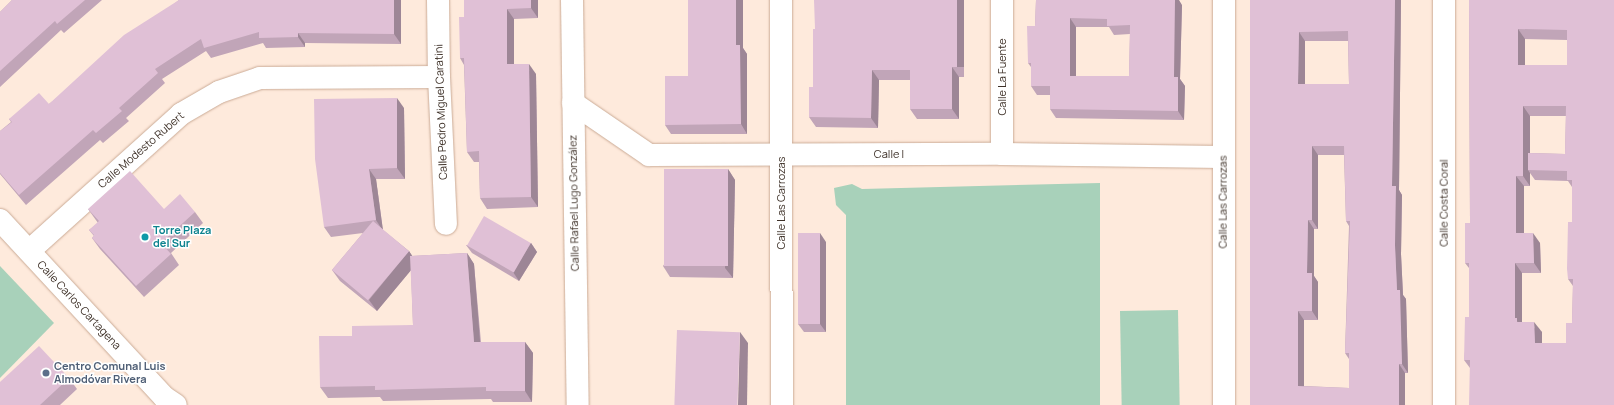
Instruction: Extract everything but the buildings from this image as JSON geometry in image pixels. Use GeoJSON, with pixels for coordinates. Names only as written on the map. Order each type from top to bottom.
{"type":"FeatureCollection","features":[{"type":"Feature","properties":{"kind":"street","name":"Calle Pedro Miguel Caratini"},"geometry":{"type":"LineString","coordinates":[[438,0],[439,77],[446,224]]}},
{"type":"Feature","properties":{"kind":"street","name":"Calle Rafael Lugo González"},"geometry":{"type":"LineString","coordinates":[[572,0],[578,405]]}},
{"type":"Feature","properties":{"kind":"street","name":"Calle Las Carrozas"},"geometry":{"type":"LineString","coordinates":[[781,0],[782,405]]}},
{"type":"Feature","properties":{"kind":"street","name":"Calle La Fuente"},"geometry":{"type":"LineString","coordinates":[[1002,0],[1002,154]]}},
{"type":"Feature","properties":{"kind":"street","name":"Calle Las Carrozas"},"geometry":{"type":"LineString","coordinates":[[1224,0],[1222,157],[1224,405]]}},
{"type":"Feature","properties":{"kind":"street","name":"Calle Costa Coral"},"geometry":{"type":"LineString","coordinates":[[1444,0],[1444,405]]}},
{"type":"Feature","properties":{"kind":"street","name":"Calle Modesto Rubert"},"geometry":{"type":"LineString","coordinates":[[28,250],[181,114],[219,92],[260,78],[439,77]]}},
{"type":"Feature","properties":{"kind":"street","name":"Calle I"},"geometry":{"type":"LineString","coordinates":[[573,103],[649,155],[1002,154],[1222,157]]}},
{"type":"Feature","properties":{"kind":"street","name":"Calle Carlos Cartagena"},"geometry":{"type":"LineString","coordinates":[[0,220],[164,397],[176,405]]}},
{"type":"Feature","properties":{"kind":"green space"},"geometry":{"type":"Polygon","coordinates":[[[1100,183],[1100,405],[846,405],[846,215],[836,205],[834,188],[852,184],[862,189],[1100,183]]]}},
{"type":"Feature","properties":{"kind":"green space"},"geometry":{"type":"Polygon","coordinates":[[[0,266],[54,323],[0,378],[0,266]]]}},
{"type":"Feature","properties":{"kind":"green space"},"geometry":{"type":"Polygon","coordinates":[[[1178,310],[1180,405],[1122,405],[1120,311],[1178,310]]]}},
{"type":"Feature","properties":{"kind":"place","name":"Torre Plaza del Sur"},"geometry":{"type":"Point","coordinates":[145,237]}},
{"type":"Feature","properties":{"kind":"place","name":"Centro Comunal Luis Almodóvar Rivera"},"geometry":{"type":"Point","coordinates":[46,373]}}]}
